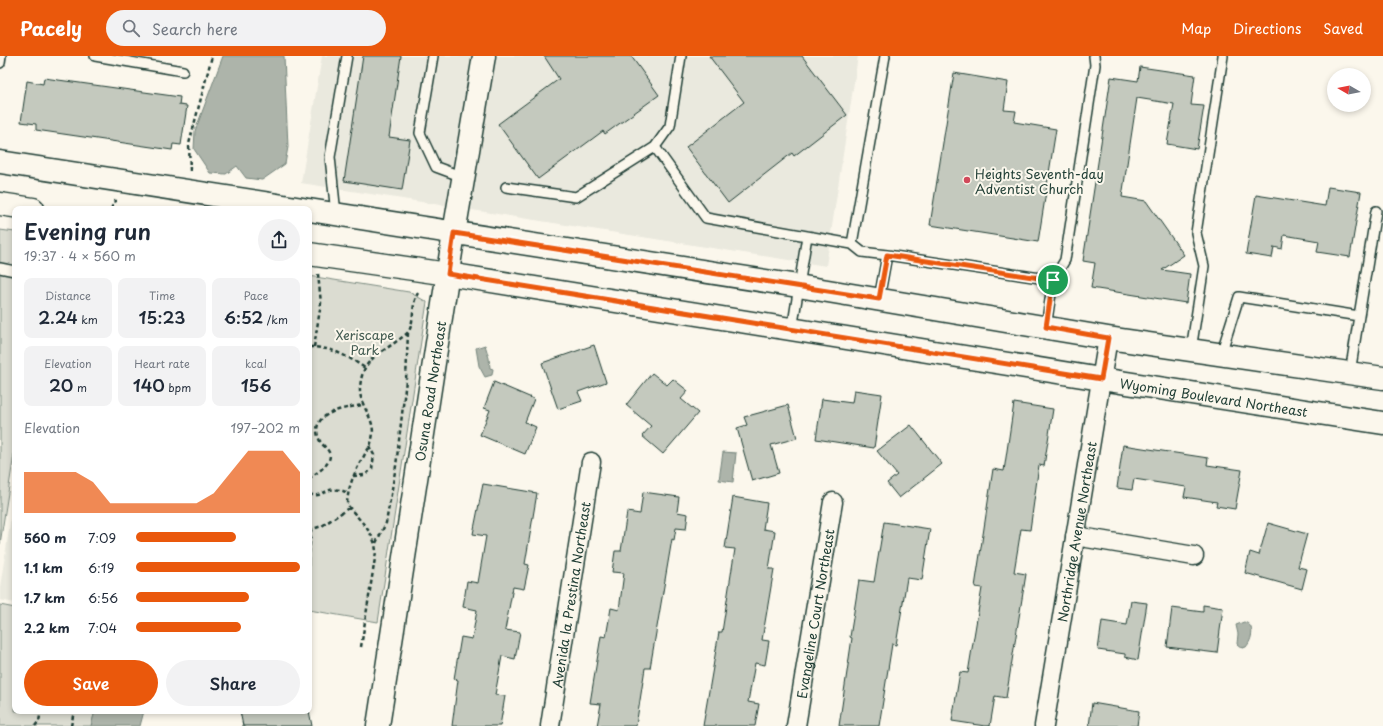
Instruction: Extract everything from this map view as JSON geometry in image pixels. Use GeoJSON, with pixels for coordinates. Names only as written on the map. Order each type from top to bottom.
{"type":"FeatureCollection","features":[{"type":"Feature","properties":{"kind":"main road","name":"Osuna Road Northeast"},"geometry":{"type":"LineString","coordinates":[[378,726],[454,233],[484,56]]}},
{"type":"Feature","properties":{"kind":"main road"},"geometry":{"type":"LineString","coordinates":[[0,162],[280,206]]}},
{"type":"Feature","properties":{"kind":"main road"},"geometry":{"type":"LineString","coordinates":[[0,204],[13,206]]}},
{"type":"Feature","properties":{"kind":"main road"},"geometry":{"type":"LineString","coordinates":[[312,210],[798,286],[1108,338],[1383,378]]}},
{"type":"Feature","properties":{"kind":"main road","name":"Wyoming Boulevard Northeast"},"geometry":{"type":"LineString","coordinates":[[312,254],[448,274],[1383,423]]}},
{"type":"Feature","properties":{"kind":"street","name":"Northridge Avenue Northeast"},"geometry":{"type":"LineString","coordinates":[[1044,726],[1108,338]]}},
{"type":"Feature","properties":{"kind":"street","name":"Avenida la Prestina Northeast"},"geometry":{"type":"LineString","coordinates":[[550,726],[591,462]]}},
{"type":"Feature","properties":{"kind":"street","name":"Evangeline Court Northeast"},"geometry":{"type":"LineString","coordinates":[[796,726],[833,502]]}},
{"type":"Feature","properties":{"kind":"street"},"geometry":{"type":"LineString","coordinates":[[1075,536],[1194,556]]}},
{"type":"Feature","properties":{"kind":"lane"},"geometry":{"type":"LineString","coordinates":[[0,63],[1,56]]}},
{"type":"Feature","properties":{"kind":"lane"},"geometry":{"type":"LineString","coordinates":[[95,56],[183,71]]}},
{"type":"Feature","properties":{"kind":"lane"},"geometry":{"type":"LineString","coordinates":[[336,214],[330,157],[347,56]]}},
{"type":"Feature","properties":{"kind":"lane"},"geometry":{"type":"LineString","coordinates":[[433,56],[420,133],[436,168],[464,178]]}},
{"type":"Feature","properties":{"kind":"lane"},"geometry":{"type":"LineString","coordinates":[[506,187],[576,197],[655,148],[670,126],[681,56]]}},
{"type":"Feature","properties":{"kind":"lane"},"geometry":{"type":"LineString","coordinates":[[852,244],[885,56]]}},
{"type":"Feature","properties":{"kind":"lane"},"geometry":{"type":"LineString","coordinates":[[1046,327],[1053,280],[1065,260],[1095,65],[1094,56]]}},
{"type":"Feature","properties":{"kind":"lane"},"geometry":{"type":"LineString","coordinates":[[1191,350],[1204,266],[1196,233],[1223,56]]}},
{"type":"Feature","properties":{"kind":"lane"},"geometry":{"type":"LineString","coordinates":[[655,148],[706,218],[852,244],[862,252],[1053,280]]}},
{"type":"Feature","properties":{"kind":"lane"},"geometry":{"type":"LineString","coordinates":[[1350,373],[1376,211]]}},
{"type":"Feature","properties":{"kind":"lane"},"geometry":{"type":"LineString","coordinates":[[792,330],[807,236]]}},
{"type":"Feature","properties":{"kind":"lane"},"geometry":{"type":"LineString","coordinates":[[879,299],[887,255]]}},
{"type":"Feature","properties":{"kind":"lane"},"geometry":{"type":"LineString","coordinates":[[0,268],[12,270]]}},
{"type":"Feature","properties":{"kind":"lane"},"geometry":{"type":"LineString","coordinates":[[1221,354],[1239,297],[1359,316]]}},
{"type":"Feature","properties":{"kind":"path"},"geometry":{"type":"LineString","coordinates":[[190,172],[189,144],[212,56]]}},
{"type":"Feature","properties":{"kind":"path"},"geometry":{"type":"LineString","coordinates":[[318,274],[321,303],[314,347],[338,351],[365,368]]}},
{"type":"Feature","properties":{"kind":"path"},"geometry":{"type":"LineString","coordinates":[[376,544],[386,523],[396,466],[406,380],[408,331],[413,317],[414,299],[418,293]]}},
{"type":"Feature","properties":{"kind":"path"},"geometry":{"type":"LineString","coordinates":[[362,647],[376,544],[370,531],[347,504],[348,493],[353,476],[370,446],[373,436],[373,423],[363,405],[360,390],[367,363],[381,350],[392,345],[408,331]]}},
{"type":"Feature","properties":{"kind":"path"},"geometry":{"type":"LineString","coordinates":[[312,477],[322,470],[329,460],[329,452],[319,438],[318,426],[325,416],[331,411],[363,405]]}},
{"type":"Feature","properties":{"kind":"path"},"geometry":{"type":"LineString","coordinates":[[353,476],[365,475],[372,469],[374,455],[370,446]]}},
{"type":"Feature","properties":{"kind":"path"},"geometry":{"type":"LineString","coordinates":[[312,494],[320,495],[332,489],[339,489],[348,493]]}},
{"type":"Feature","properties":{"kind":"path"},"geometry":{"type":"LineString","coordinates":[[312,529],[322,526],[350,507]]}},
{"type":"Feature","properties":{"kind":"path"},"geometry":{"type":"LineString","coordinates":[[35,726],[39,721],[40,714]]}},
{"type":"Feature","properties":{"kind":"path"},"geometry":{"type":"LineString","coordinates":[[71,726],[73,714]]}},
{"type":"Feature","properties":{"kind":"shaded area"},"geometry":{"type":"Polygon","coordinates":[[[223,56],[284,56],[288,147],[285,164],[262,180],[246,178],[237,166],[226,174],[210,173],[194,149],[195,131],[223,56]]]}},
{"type":"Feature","properties":{"kind":"shaded area"},"geometry":{"type":"Polygon","coordinates":[[[322,56],[858,56],[826,266],[301,183],[322,56]]]}},
{"type":"Feature","properties":{"kind":"shaded area"},"geometry":{"type":"Polygon","coordinates":[[[485,345],[490,368],[493,369],[492,375],[485,377],[479,366],[476,348],[485,345]]]}},
{"type":"Feature","properties":{"kind":"shaded area"},"geometry":{"type":"Polygon","coordinates":[[[723,452],[736,453],[733,482],[719,480],[723,452]]]}},
{"type":"Feature","properties":{"kind":"shaded area"},"geometry":{"type":"Polygon","coordinates":[[[12,511],[12,602],[0,600],[0,587],[12,511]]]}},
{"type":"Feature","properties":{"kind":"shaded area"},"geometry":{"type":"Polygon","coordinates":[[[1244,622],[1250,626],[1252,633],[1246,647],[1242,648],[1237,644],[1238,634],[1236,625],[1244,622]]]}},
{"type":"Feature","properties":{"kind":"shaded area"},"geometry":{"type":"Polygon","coordinates":[[[94,714],[143,714],[140,726],[91,726],[94,714]]]}},
{"type":"Feature","properties":{"kind":"green space"},"geometry":{"type":"Polygon","coordinates":[[[0,230],[12,232],[12,467],[0,544],[0,230]]]}},
{"type":"Feature","properties":{"kind":"green space","name":"Xeriscape Park"},"geometry":{"type":"Polygon","coordinates":[[[312,276],[409,292],[427,302],[378,622],[312,611],[312,276]]]}},
{"type":"Feature","properties":{"kind":"green space"},"geometry":{"type":"Polygon","coordinates":[[[0,605],[12,607],[12,714],[94,714],[91,726],[0,726],[0,605]]]}},
{"type":"Feature","properties":{"kind":"building"},"geometry":{"type":"Polygon","coordinates":[[[363,56],[401,56],[389,137],[410,140],[402,190],[344,181],[363,56]]]}},
{"type":"Feature","properties":{"kind":"building"},"geometry":{"type":"Polygon","coordinates":[[[544,56],[631,56],[659,95],[605,134],[603,131],[538,179],[498,124],[559,79],[544,56]]]}},
{"type":"Feature","properties":{"kind":"building"},"geometry":{"type":"Polygon","coordinates":[[[709,56],[802,56],[847,115],[794,156],[792,153],[728,203],[686,147],[744,102],[709,56]]]}},
{"type":"Feature","properties":{"kind":"building"},"geometry":{"type":"Polygon","coordinates":[[[1140,67],[1195,75],[1191,105],[1204,106],[1197,149],[1167,144],[1174,104],[1137,98],[1122,197],[1146,201],[1184,255],[1162,270],[1190,274],[1186,303],[1091,288],[1095,263],[1083,261],[1111,77],[1138,81],[1140,67]]]}},
{"type":"Feature","properties":{"kind":"building"},"geometry":{"type":"Polygon","coordinates":[[[954,73],[1008,82],[1004,110],[1016,111],[1014,122],[1056,129],[1038,242],[930,225],[954,73]]]}},
{"type":"Feature","properties":{"kind":"building"},"geometry":{"type":"Polygon","coordinates":[[[44,78],[180,97],[179,105],[187,106],[181,145],[173,144],[172,150],[36,130],[36,124],[21,122],[27,81],[43,84],[44,78]]]}},
{"type":"Feature","properties":{"kind":"building"},"geometry":{"type":"Polygon","coordinates":[[[1328,187],[1361,192],[1350,257],[1317,252],[1319,241],[1284,235],[1282,249],[1274,247],[1272,258],[1246,254],[1256,195],[1325,206],[1328,187]]]}},
{"type":"Feature","properties":{"kind":"building"},"geometry":{"type":"Polygon","coordinates":[[[594,345],[606,382],[578,392],[582,401],[558,409],[542,363],[594,345]]]}},
{"type":"Feature","properties":{"kind":"building"},"geometry":{"type":"Polygon","coordinates":[[[652,373],[667,385],[673,379],[688,391],[681,399],[698,413],[663,454],[642,436],[651,426],[626,405],[652,373]]]}},
{"type":"Feature","properties":{"kind":"building"},"geometry":{"type":"Polygon","coordinates":[[[494,382],[534,399],[525,422],[536,427],[525,454],[480,435],[490,410],[484,408],[494,382]]]}},
{"type":"Feature","properties":{"kind":"building"},"geometry":{"type":"Polygon","coordinates":[[[854,390],[882,394],[874,448],[816,439],[822,399],[852,403],[854,390]]]}},
{"type":"Feature","properties":{"kind":"building"},"geometry":{"type":"Polygon","coordinates":[[[1014,403],[1053,409],[1044,466],[1039,465],[1030,530],[1021,529],[1014,572],[1026,574],[1006,698],[995,696],[990,726],[985,726],[952,721],[960,672],[968,673],[982,588],[975,587],[993,469],[1004,471],[1014,403]]]}},
{"type":"Feature","properties":{"kind":"building"},"geometry":{"type":"Polygon","coordinates":[[[788,405],[797,438],[771,445],[779,473],[752,481],[737,428],[747,425],[744,417],[788,405]]]}},
{"type":"Feature","properties":{"kind":"building"},"geometry":{"type":"Polygon","coordinates":[[[911,425],[942,464],[899,498],[887,483],[897,475],[877,451],[911,425]]]}},
{"type":"Feature","properties":{"kind":"building"},"geometry":{"type":"Polygon","coordinates":[[[1123,445],[1208,458],[1207,465],[1242,470],[1235,509],[1216,506],[1217,502],[1184,497],[1186,487],[1134,479],[1132,490],[1117,488],[1123,445]]]}},
{"type":"Feature","properties":{"kind":"building"},"geometry":{"type":"Polygon","coordinates":[[[483,484],[537,493],[525,564],[529,565],[524,589],[513,587],[505,630],[520,632],[515,659],[502,656],[495,695],[505,696],[500,726],[452,726],[458,680],[454,679],[461,637],[472,639],[477,610],[463,607],[467,581],[478,583],[486,536],[473,534],[483,484]]]}},
{"type":"Feature","properties":{"kind":"building"},"geometry":{"type":"Polygon","coordinates":[[[643,492],[679,497],[677,512],[688,514],[686,529],[676,528],[674,540],[672,539],[650,668],[645,668],[636,726],[597,726],[601,704],[590,703],[601,636],[606,637],[611,608],[619,610],[624,573],[612,572],[615,551],[621,551],[627,512],[640,514],[643,492]]]}},
{"type":"Feature","properties":{"kind":"building"},"geometry":{"type":"Polygon","coordinates":[[[733,497],[767,503],[763,529],[775,531],[769,569],[774,569],[762,640],[769,641],[765,665],[755,663],[748,702],[759,704],[755,726],[703,726],[719,632],[722,632],[735,549],[725,548],[733,497]]]}},
{"type":"Feature","properties":{"kind":"building"},"geometry":{"type":"Polygon","coordinates":[[[884,522],[930,529],[922,580],[907,578],[896,645],[892,644],[879,726],[839,726],[859,580],[874,582],[884,522]]]}},
{"type":"Feature","properties":{"kind":"building"},"geometry":{"type":"Polygon","coordinates":[[[1268,523],[1307,534],[1298,567],[1307,569],[1302,589],[1245,573],[1250,552],[1259,555],[1268,523]]]}},
{"type":"Feature","properties":{"kind":"building"},"geometry":{"type":"Polygon","coordinates":[[[1131,601],[1147,603],[1138,660],[1125,657],[1125,654],[1098,650],[1102,621],[1127,625],[1131,601]]]}},
{"type":"Feature","properties":{"kind":"building"},"geometry":{"type":"Polygon","coordinates":[[[1203,605],[1223,608],[1217,653],[1167,647],[1172,608],[1203,612],[1203,605]]]}},
{"type":"Feature","properties":{"kind":"building"},"geometry":{"type":"Polygon","coordinates":[[[1092,703],[1139,711],[1137,726],[1089,726],[1092,703]]]}},
{"type":"Feature","properties":{"kind":"building"},"geometry":{"type":"Polygon","coordinates":[[[241,714],[310,714],[312,726],[243,726],[241,714]]]}},
{"type":"Feature","properties":{"kind":"place","name":"Heights Seventh-day Adventist Church"},"geometry":{"type":"Point","coordinates":[967,180]}},
{"type":"Feature","properties":{"kind":"route"},"geometry":{"type":"LineString","coordinates":[[454,233],[879,299],[887,255],[1053,280],[1046,327],[1108,338],[1101,379],[448,274],[454,233]]}}]}
